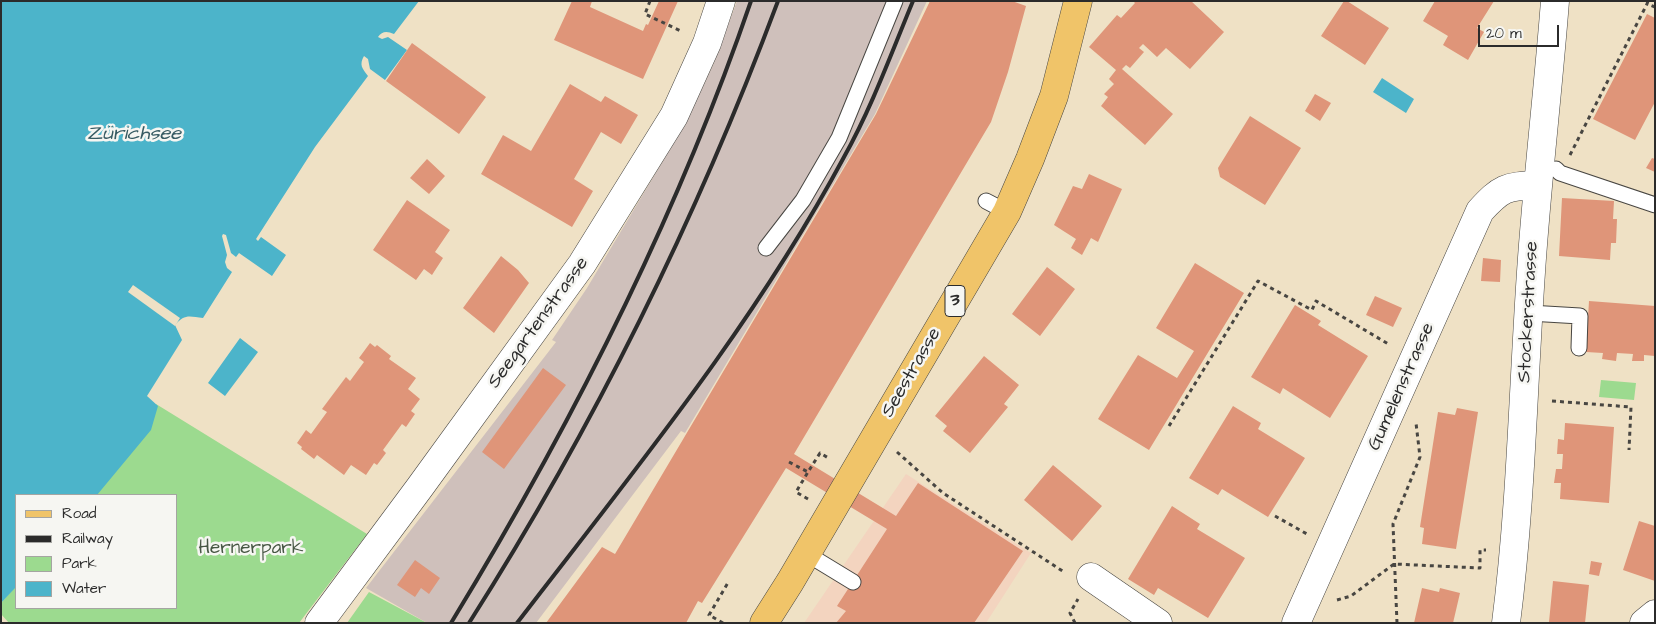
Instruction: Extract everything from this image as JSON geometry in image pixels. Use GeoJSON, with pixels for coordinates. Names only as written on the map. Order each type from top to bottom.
{"type":"FeatureCollection","features":[{"type":"Feature","properties":{"kind":"main road","name":"Seestrasse"},"geometry":{"type":"LineString","coordinates":[[768,621],[807,554],[996,206],[1030,159],[1054,96],[1078,1]]}},
{"type":"Feature","properties":{"kind":"street","name":"Seegartenstrasse"},"geometry":{"type":"LineString","coordinates":[[319,623],[582,264],[674,116],[707,43],[721,1]]}},
{"type":"Feature","properties":{"kind":"street","name":"Stockerstrasse"},"geometry":{"type":"LineString","coordinates":[[1506,623],[1519,497],[1529,313],[1551,176],[1546,112],[1555,1]]}},
{"type":"Feature","properties":{"kind":"street","name":"Gumelenstrasse"},"geometry":{"type":"LineString","coordinates":[[1296,623],[1480,211],[1493,196],[1502,190],[1551,176]]}},
{"type":"Feature","properties":{"kind":"street"},"geometry":{"type":"LineString","coordinates":[[1081,577],[1158,623]]}},
{"type":"Feature","properties":{"kind":"street"},"geometry":{"type":"LineString","coordinates":[[1644,623],[1655,614]]}},
{"type":"Feature","properties":{"kind":"lane"},"geometry":{"type":"LineString","coordinates":[[766,248],[803,200],[839,138],[894,1]]}},
{"type":"Feature","properties":{"kind":"lane"},"geometry":{"type":"LineString","coordinates":[[1551,176],[1655,206]]}},
{"type":"Feature","properties":{"kind":"lane"},"geometry":{"type":"LineString","coordinates":[[1529,313],[1580,316],[1579,348]]}},
{"type":"Feature","properties":{"kind":"lane"},"geometry":{"type":"LineString","coordinates":[[807,554],[853,582]]}},
{"type":"Feature","properties":{"kind":"path"},"geometry":{"type":"LineString","coordinates":[[650,1],[645,14],[707,43]]}},
{"type":"Feature","properties":{"kind":"path"},"geometry":{"type":"LineString","coordinates":[[1551,176],[1648,2],[1655,7]]}},
{"type":"Feature","properties":{"kind":"path"},"geometry":{"type":"LineString","coordinates":[[1169,426],[1258,281],[1312,310],[1316,301],[1414,360]]}},
{"type":"Feature","properties":{"kind":"path"},"geometry":{"type":"LineString","coordinates":[[1544,400],[1631,407],[1629,450]]}},
{"type":"Feature","properties":{"kind":"path"},"geometry":{"type":"LineString","coordinates":[[1397,623],[1393,524],[1420,457],[1415,419]]}},
{"type":"Feature","properties":{"kind":"path"},"geometry":{"type":"LineString","coordinates":[[895,450],[942,493],[1036,552],[1081,577]]}},
{"type":"Feature","properties":{"kind":"path"},"geometry":{"type":"LineString","coordinates":[[813,502],[796,492],[820,453]]}},
{"type":"Feature","properties":{"kind":"path"},"geometry":{"type":"LineString","coordinates":[[789,462],[808,472]]}},
{"type":"Feature","properties":{"kind":"path"},"geometry":{"type":"LineString","coordinates":[[939,498],[942,493]]}},
{"type":"Feature","properties":{"kind":"path"},"geometry":{"type":"LineString","coordinates":[[1275,516],[1311,537]]}},
{"type":"Feature","properties":{"kind":"path"},"geometry":{"type":"LineString","coordinates":[[1309,596],[1336,601],[1351,596],[1394,564],[1480,568],[1480,555]]}},
{"type":"Feature","properties":{"kind":"path"},"geometry":{"type":"LineString","coordinates":[[723,623],[709,614],[729,581]]}},
{"type":"Feature","properties":{"kind":"shaded area"},"geometry":{"type":"Polygon","coordinates":[[[737,1],[927,1],[875,114],[685,433],[681,431],[536,623],[427,623],[366,588],[556,342],[552,340],[587,288],[685,124],[713,65],[737,1]]]}},
{"type":"Feature","properties":{"kind":"shaded area"},"geometry":{"type":"Polygon","coordinates":[[[906,474],[1031,553],[986,623],[804,623],[906,474]]]}},
{"type":"Feature","properties":{"kind":"green space"},"geometry":{"type":"Polygon","coordinates":[[[1601,380],[1636,383],[1634,400],[1599,397],[1601,380]]]}},
{"type":"Feature","properties":{"kind":"green space","name":"Hernerpark"},"geometry":{"type":"Polygon","coordinates":[[[156,404],[367,534],[299,623],[9,623],[1,614],[1,603],[15,587],[15,609],[178,609],[178,494],[95,494],[156,404]]]}},
{"type":"Feature","properties":{"kind":"green space"},"geometry":{"type":"Polygon","coordinates":[[[369,592],[427,623],[347,623],[369,592]]]}},
{"type":"Feature","properties":{"kind":"water","name":"Zürichsee"},"geometry":{"type":"Polygon","coordinates":[[[1,1],[419,1],[394,34],[385,32],[378,37],[382,39],[388,37],[407,50],[385,80],[370,69],[368,59],[364,56],[362,66],[368,76],[315,147],[256,239],[258,241],[261,237],[286,255],[272,276],[239,253],[236,257],[231,253],[226,235],[223,234],[227,255],[225,262],[227,268],[232,272],[203,318],[187,317],[181,319],[175,325],[182,340],[147,396],[158,406],[151,430],[98,494],[15,494],[15,588],[1,603],[1,1]]]}},
{"type":"Feature","properties":{"kind":"water"},"geometry":{"type":"Polygon","coordinates":[[[1382,78],[1414,99],[1406,113],[1373,92],[1382,78]]]}},
{"type":"Feature","properties":{"kind":"water"},"geometry":{"type":"Polygon","coordinates":[[[240,338],[258,352],[225,396],[208,383],[240,338]]]}},
{"type":"Feature","properties":{"kind":"pier"},"geometry":{"type":"Polygon","coordinates":[[[133,285],[180,318],[175,326],[128,292],[133,285]]]}},
{"type":"Feature","properties":{"kind":"building"},"geometry":{"type":"Polygon","coordinates":[[[572,1],[592,1],[590,7],[643,31],[646,24],[648,25],[659,1],[678,1],[643,79],[554,40],[572,1]]]}},
{"type":"Feature","properties":{"kind":"building"},"geometry":{"type":"Polygon","coordinates":[[[930,1],[1012,1],[1026,6],[1008,72],[991,122],[794,454],[896,516],[918,483],[1023,551],[974,623],[836,623],[846,611],[837,606],[887,529],[786,468],[702,603],[698,601],[686,623],[546,623],[602,547],[615,554],[876,114],[930,1]]]}},
{"type":"Feature","properties":{"kind":"building"},"geometry":{"type":"Polygon","coordinates":[[[1133,1],[1191,1],[1224,32],[1190,69],[1166,48],[1157,57],[1143,44],[1139,48],[1144,52],[1130,68],[1126,65],[1122,69],[1173,114],[1145,145],[1101,106],[1108,97],[1104,94],[1114,84],[1109,79],[1116,70],[1089,47],[1117,15],[1121,18],[1135,3],[1133,1]]]}},
{"type":"Feature","properties":{"kind":"building"},"geometry":{"type":"Polygon","coordinates":[[[1344,1],[1347,1],[1389,28],[1365,65],[1321,36],[1344,1]]]}},
{"type":"Feature","properties":{"kind":"building"},"geometry":{"type":"Polygon","coordinates":[[[1435,1],[1494,1],[1477,28],[1484,32],[1468,60],[1443,45],[1448,36],[1423,21],[1435,1]]]}},
{"type":"Feature","properties":{"kind":"building"},"geometry":{"type":"Polygon","coordinates":[[[1647,14],[1655,18],[1655,102],[1635,140],[1593,119],[1647,14]]]}},
{"type":"Feature","properties":{"kind":"building"},"geometry":{"type":"Polygon","coordinates":[[[412,43],[486,97],[459,134],[386,81],[412,43]]]}},
{"type":"Feature","properties":{"kind":"building"},"geometry":{"type":"Polygon","coordinates":[[[570,84],[601,102],[605,96],[638,115],[621,144],[601,132],[574,179],[593,191],[572,227],[481,174],[503,135],[531,151],[570,84]]]}},
{"type":"Feature","properties":{"kind":"building"},"geometry":{"type":"Polygon","coordinates":[[[1315,94],[1331,103],[1320,121],[1305,111],[1315,94]]]}},
{"type":"Feature","properties":{"kind":"building"},"geometry":{"type":"Polygon","coordinates":[[[1250,116],[1301,148],[1265,205],[1220,177],[1218,168],[1250,116]]]}},
{"type":"Feature","properties":{"kind":"building"},"geometry":{"type":"Polygon","coordinates":[[[1652,158],[1655,159],[1655,172],[1646,168],[1652,158]]]}},
{"type":"Feature","properties":{"kind":"building"},"geometry":{"type":"Polygon","coordinates":[[[427,159],[445,176],[429,194],[410,178],[427,159]]]}},
{"type":"Feature","properties":{"kind":"building"},"geometry":{"type":"Polygon","coordinates":[[[1089,174],[1122,189],[1098,242],[1091,238],[1082,255],[1071,248],[1076,239],[1054,225],[1073,186],[1082,189],[1089,174]]]}},
{"type":"Feature","properties":{"kind":"building"},"geometry":{"type":"Polygon","coordinates":[[[1562,198],[1614,201],[1613,219],[1617,219],[1616,243],[1611,243],[1610,260],[1559,256],[1562,198]]]}},
{"type":"Feature","properties":{"kind":"building"},"geometry":{"type":"Polygon","coordinates":[[[407,200],[450,230],[435,252],[443,258],[432,275],[424,269],[416,280],[373,250],[407,200]]]}},
{"type":"Feature","properties":{"kind":"building"},"geometry":{"type":"Polygon","coordinates":[[[501,256],[518,270],[529,283],[494,333],[463,308],[501,256]]]}},
{"type":"Feature","properties":{"kind":"building"},"geometry":{"type":"Polygon","coordinates":[[[1483,258],[1501,260],[1500,282],[1481,281],[1483,258]]]}},
{"type":"Feature","properties":{"kind":"building"},"geometry":{"type":"Polygon","coordinates":[[[1195,263],[1244,293],[1149,450],[1098,419],[1138,355],[1177,378],[1194,351],[1156,328],[1195,263]]]}},
{"type":"Feature","properties":{"kind":"building"},"geometry":{"type":"Polygon","coordinates":[[[1047,267],[1075,289],[1040,336],[1012,314],[1047,267]]]}},
{"type":"Feature","properties":{"kind":"building"},"geometry":{"type":"Polygon","coordinates":[[[1375,296],[1402,308],[1393,327],[1366,315],[1375,296]]]}},
{"type":"Feature","properties":{"kind":"building"},"geometry":{"type":"Polygon","coordinates":[[[1589,301],[1655,306],[1655,356],[1644,355],[1644,361],[1632,361],[1633,354],[1617,353],[1616,361],[1602,359],[1603,353],[1586,352],[1589,301]]]}},
{"type":"Feature","properties":{"kind":"building"},"geometry":{"type":"Polygon","coordinates":[[[1295,305],[1321,321],[1318,325],[1368,356],[1330,418],[1283,388],[1280,394],[1251,377],[1295,305]]]}},
{"type":"Feature","properties":{"kind":"building"},"geometry":{"type":"Polygon","coordinates":[[[370,343],[375,347],[377,345],[391,356],[389,359],[416,378],[408,389],[420,399],[411,411],[415,414],[406,427],[402,424],[383,450],[386,453],[377,465],[374,463],[366,475],[351,465],[344,475],[317,455],[314,459],[301,449],[302,447],[297,443],[306,430],[311,434],[327,412],[322,409],[346,377],[350,381],[364,362],[359,358],[370,343]]]}},
{"type":"Feature","properties":{"kind":"building"},"geometry":{"type":"Polygon","coordinates":[[[984,356],[1019,385],[1004,404],[1008,407],[970,453],[943,431],[947,426],[935,416],[984,356]]]}},
{"type":"Feature","properties":{"kind":"building"},"geometry":{"type":"Polygon","coordinates":[[[543,368],[566,385],[504,469],[482,452],[543,368]]]}},
{"type":"Feature","properties":{"kind":"building"},"geometry":{"type":"Polygon","coordinates":[[[1233,406],[1261,423],[1258,429],[1305,458],[1268,517],[1222,489],[1218,495],[1189,478],[1233,406]]]}},
{"type":"Feature","properties":{"kind":"building"},"geometry":{"type":"Polygon","coordinates":[[[1457,408],[1478,412],[1456,549],[1422,544],[1424,528],[1420,527],[1438,412],[1455,415],[1457,408]]]}},
{"type":"Feature","properties":{"kind":"building"},"geometry":{"type":"Polygon","coordinates":[[[1565,423],[1614,427],[1609,503],[1560,499],[1561,483],[1554,483],[1556,469],[1562,469],[1563,454],[1557,454],[1558,439],[1564,440],[1565,423]]]}},
{"type":"Feature","properties":{"kind":"building"},"geometry":{"type":"Polygon","coordinates":[[[1053,465],[1102,506],[1072,541],[1024,500],[1053,465]]]}},
{"type":"Feature","properties":{"kind":"building"},"geometry":{"type":"Polygon","coordinates":[[[1172,506],[1200,524],[1197,529],[1245,558],[1208,618],[1158,588],[1154,595],[1128,579],[1172,506]]]}},
{"type":"Feature","properties":{"kind":"building"},"geometry":{"type":"Polygon","coordinates":[[[1639,521],[1655,526],[1655,581],[1623,570],[1639,521]]]}},
{"type":"Feature","properties":{"kind":"building"},"geometry":{"type":"Polygon","coordinates":[[[415,560],[440,578],[429,594],[421,588],[415,597],[397,585],[415,560]]]}},
{"type":"Feature","properties":{"kind":"building"},"geometry":{"type":"Polygon","coordinates":[[[1591,561],[1602,563],[1599,576],[1589,574],[1591,561]]]}},
{"type":"Feature","properties":{"kind":"building"},"geometry":{"type":"Polygon","coordinates":[[[1553,581],[1589,585],[1585,623],[1549,622],[1553,581]]]}},
{"type":"Feature","properties":{"kind":"building"},"geometry":{"type":"Polygon","coordinates":[[[1422,588],[1439,592],[1440,588],[1460,593],[1453,623],[1414,623],[1422,588]]]}},
{"type":"Feature","properties":{"kind":"railway"},"geometry":{"type":"LineString","coordinates":[[451,623],[538,474],[618,320],[655,242],[689,163],[751,1]]}},
{"type":"Feature","properties":{"kind":"railway"},"geometry":{"type":"LineString","coordinates":[[469,623],[515,549],[558,474],[640,320],[713,162],[747,82],[778,1]]}},
{"type":"Feature","properties":{"kind":"railway"},"geometry":{"type":"LineString","coordinates":[[517,623],[648,453],[732,338],[771,279],[809,219],[864,119],[913,1]]}}]}
